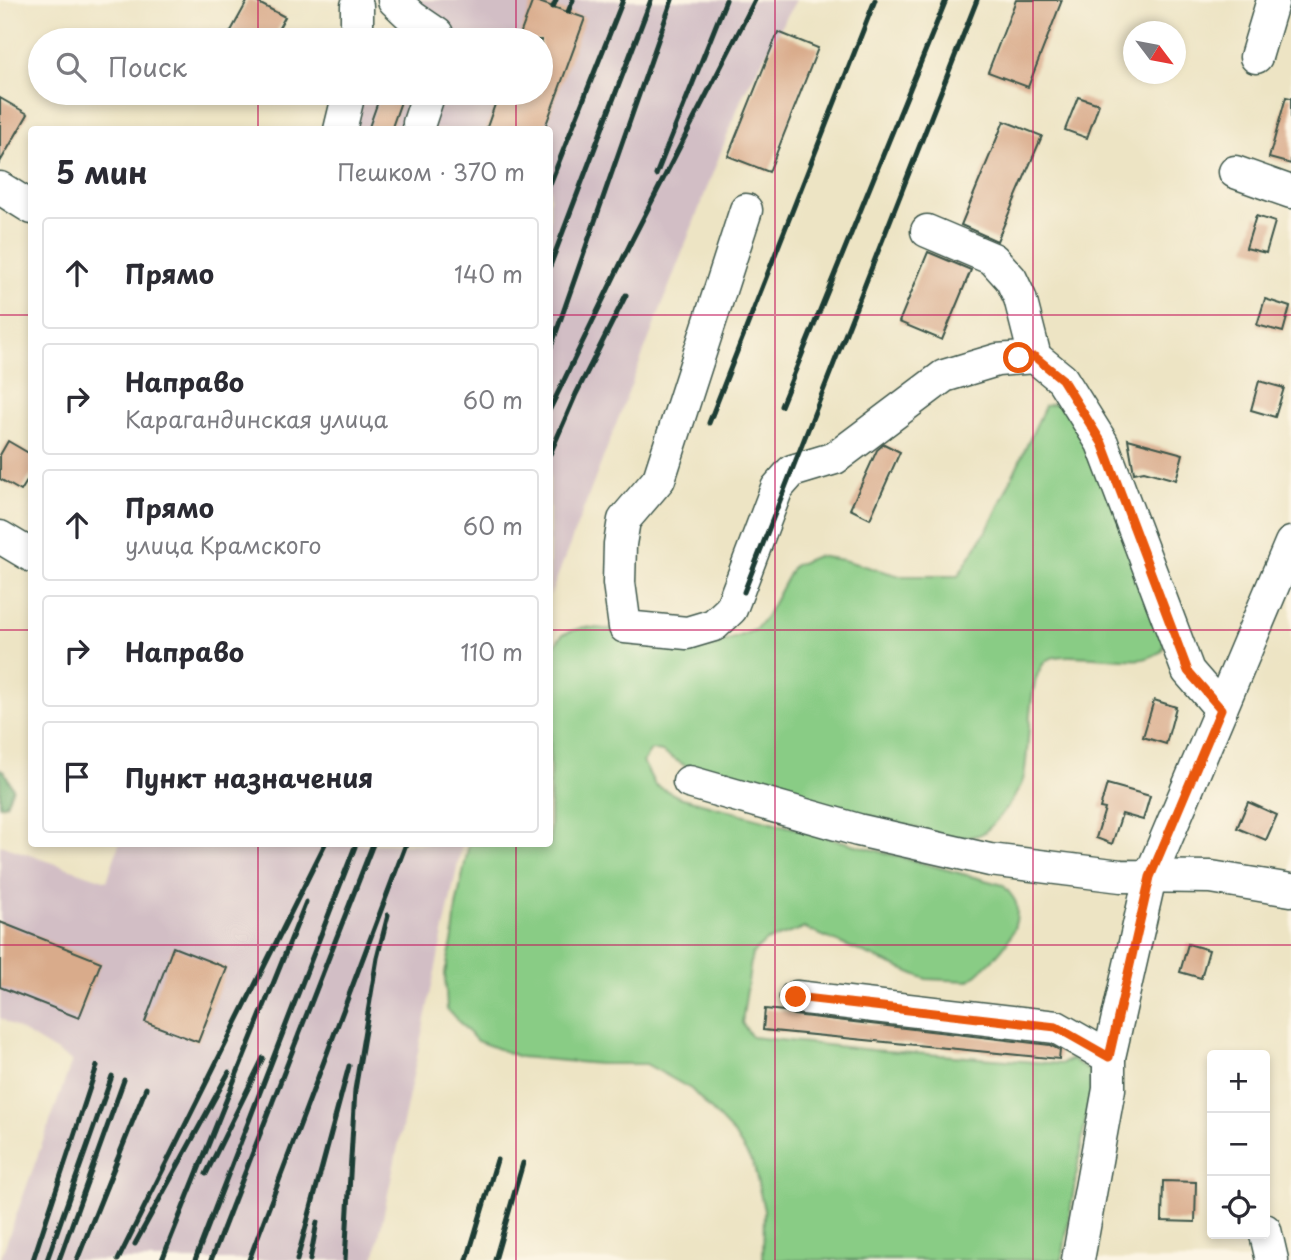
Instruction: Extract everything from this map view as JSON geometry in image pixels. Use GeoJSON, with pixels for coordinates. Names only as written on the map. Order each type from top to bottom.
{"type":"FeatureCollection","features":[{"type":"Feature","properties":{"kind":"street"},"geometry":{"type":"LineString","coordinates":[[394,0],[428,28]]}},
{"type":"Feature","properties":{"kind":"street"},"geometry":{"type":"LineString","coordinates":[[1256,57],[1273,0]]}},
{"type":"Feature","properties":{"kind":"street"},"geometry":{"type":"LineString","coordinates":[[356,2],[357,28]]}},
{"type":"Feature","properties":{"kind":"street"},"geometry":{"type":"LineString","coordinates":[[341,126],[346,105]]}},
{"type":"Feature","properties":{"kind":"street"},"geometry":{"type":"LineString","coordinates":[[419,123],[425,105]]}},
{"type":"Feature","properties":{"kind":"street"},"geometry":{"type":"LineString","coordinates":[[1235,172],[1291,192]]}},
{"type":"Feature","properties":{"kind":"street"},"geometry":{"type":"LineString","coordinates":[[0,188],[28,206]]}},
{"type":"Feature","properties":{"kind":"street"},"geometry":{"type":"LineString","coordinates":[[746,210],[659,479],[624,520],[619,583],[625,627],[687,633],[714,625],[731,609],[777,488],[792,471],[835,458],[944,376],[997,360],[1035,357]]}},
{"type":"Feature","properties":{"kind":"street"},"geometry":{"type":"LineString","coordinates":[[928,231],[993,258],[1012,279],[1020,298],[1035,357],[1062,379],[1102,443],[1188,671],[1221,709]]}},
{"type":"Feature","properties":{"kind":"street"},"geometry":{"type":"LineString","coordinates":[[0,537],[28,554]]}},
{"type":"Feature","properties":{"kind":"street"},"geometry":{"type":"LineString","coordinates":[[1078,1260],[1110,1089],[1109,1057],[1150,877],[1291,543]]}},
{"type":"Feature","properties":{"kind":"street"},"geometry":{"type":"LineString","coordinates":[[689,782],[858,830],[990,860],[1121,876],[1211,877],[1291,890]]}},
{"type":"Feature","properties":{"kind":"street"},"geometry":{"type":"LineString","coordinates":[[796,997],[1056,1027],[1109,1057]]}},
{"type":"Feature","properties":{"kind":"street"},"geometry":{"type":"LineString","coordinates":[[1267,1239],[1272,1260]]}},
{"type":"Feature","properties":{"kind":"shaded area"},"geometry":{"type":"Polygon","coordinates":[[[415,0],[796,0],[742,97],[553,588],[553,126],[351,126],[358,105],[553,105],[553,28],[394,28],[415,0]]]}},
{"type":"Feature","properties":{"kind":"shaded area"},"geometry":{"type":"Polygon","coordinates":[[[0,845],[107,881],[118,847],[461,847],[374,1260],[0,1260],[72,1061],[0,1018],[0,845]]]}},
{"type":"Feature","properties":{"kind":"green space"},"geometry":{"type":"Polygon","coordinates":[[[1056,403],[1066,408],[1096,460],[1165,640],[1162,651],[1143,659],[1064,656],[1047,660],[1035,682],[1023,780],[1013,799],[989,828],[976,836],[954,838],[691,769],[662,752],[651,750],[643,762],[655,785],[679,797],[1003,885],[1014,898],[1017,915],[1010,937],[995,957],[969,981],[926,979],[804,928],[766,941],[752,954],[742,1023],[752,1037],[872,1050],[1061,1064],[1072,1059],[1090,1072],[1091,1087],[1062,1260],[763,1260],[764,1210],[754,1166],[734,1134],[691,1089],[646,1064],[599,1064],[520,1057],[477,1041],[447,1009],[445,973],[468,847],[553,847],[553,646],[563,634],[583,627],[616,630],[645,640],[708,648],[755,630],[767,615],[793,566],[817,556],[843,560],[900,576],[958,576],[991,523],[1045,406],[1056,403]]]}},
{"type":"Feature","properties":{"kind":"green space"},"geometry":{"type":"Polygon","coordinates":[[[0,769],[4,771],[13,788],[6,804],[0,806],[0,769]]]}},
{"type":"Feature","properties":{"kind":"building"},"geometry":{"type":"Polygon","coordinates":[[[248,0],[285,17],[279,28],[233,28],[248,0]]]}},
{"type":"Feature","properties":{"kind":"building"},"geometry":{"type":"Polygon","coordinates":[[[533,0],[585,18],[545,126],[487,126],[495,105],[553,105],[553,28],[522,28],[533,0]]]}},
{"type":"Feature","properties":{"kind":"building"},"geometry":{"type":"Polygon","coordinates":[[[1016,0],[1062,0],[1028,87],[988,72],[1016,0]]]}},
{"type":"Feature","properties":{"kind":"building"},"geometry":{"type":"Polygon","coordinates":[[[778,32],[818,48],[769,172],[728,156],[778,32]]]}},
{"type":"Feature","properties":{"kind":"building"},"geometry":{"type":"Polygon","coordinates":[[[1078,97],[1099,104],[1087,138],[1065,130],[1078,97]]]}},
{"type":"Feature","properties":{"kind":"building"},"geometry":{"type":"Polygon","coordinates":[[[1286,97],[1291,98],[1291,164],[1269,158],[1286,97]]]}},
{"type":"Feature","properties":{"kind":"building"},"geometry":{"type":"Polygon","coordinates":[[[0,98],[28,114],[0,162],[0,98]]]}},
{"type":"Feature","properties":{"kind":"building"},"geometry":{"type":"Polygon","coordinates":[[[377,105],[400,105],[392,126],[369,126],[377,105]]]}},
{"type":"Feature","properties":{"kind":"building"},"geometry":{"type":"Polygon","coordinates":[[[1004,121],[1042,136],[997,241],[961,225],[1004,121]]]}},
{"type":"Feature","properties":{"kind":"building"},"geometry":{"type":"Polygon","coordinates":[[[1256,216],[1275,222],[1266,253],[1246,248],[1256,216]]]}},
{"type":"Feature","properties":{"kind":"building"},"geometry":{"type":"Polygon","coordinates":[[[928,252],[971,270],[942,340],[899,322],[928,252]]]}},
{"type":"Feature","properties":{"kind":"building"},"geometry":{"type":"Polygon","coordinates":[[[1265,299],[1290,307],[1283,332],[1257,325],[1265,299]]]}},
{"type":"Feature","properties":{"kind":"building"},"geometry":{"type":"Polygon","coordinates":[[[1259,381],[1284,388],[1275,417],[1251,410],[1259,381]]]}},
{"type":"Feature","properties":{"kind":"building"},"geometry":{"type":"Polygon","coordinates":[[[1128,439],[1183,454],[1176,480],[1144,471],[1134,473],[1128,439]]]}},
{"type":"Feature","properties":{"kind":"building"},"geometry":{"type":"Polygon","coordinates":[[[8,441],[28,453],[28,480],[21,491],[0,479],[0,455],[8,441]]]}},
{"type":"Feature","properties":{"kind":"building"},"geometry":{"type":"Polygon","coordinates":[[[884,444],[900,452],[870,519],[850,509],[877,450],[884,444]]]}},
{"type":"Feature","properties":{"kind":"building"},"geometry":{"type":"Polygon","coordinates":[[[1154,700],[1176,707],[1166,744],[1143,737],[1154,700]]]}},
{"type":"Feature","properties":{"kind":"building"},"geometry":{"type":"Polygon","coordinates":[[[1107,784],[1150,796],[1143,820],[1122,814],[1112,844],[1096,838],[1105,809],[1100,808],[1107,784]]]}},
{"type":"Feature","properties":{"kind":"building"},"geometry":{"type":"Polygon","coordinates":[[[1248,802],[1277,815],[1266,840],[1237,828],[1248,802]]]}},
{"type":"Feature","properties":{"kind":"building"},"geometry":{"type":"Polygon","coordinates":[[[0,922],[101,962],[79,1018],[0,987],[0,922]]]}},
{"type":"Feature","properties":{"kind":"building"},"geometry":{"type":"Polygon","coordinates":[[[1188,944],[1209,950],[1201,978],[1180,972],[1188,944]]]}},
{"type":"Feature","properties":{"kind":"building"},"geometry":{"type":"Polygon","coordinates":[[[173,947],[227,968],[198,1042],[145,1022],[173,947]]]}},
{"type":"Feature","properties":{"kind":"building"},"geometry":{"type":"Polygon","coordinates":[[[765,1009],[794,1015],[1050,1045],[1060,1050],[1059,1059],[763,1030],[765,1009]]]}},
{"type":"Feature","properties":{"kind":"building"},"geometry":{"type":"Polygon","coordinates":[[[1163,1181],[1196,1182],[1195,1222],[1162,1221],[1163,1181]]]}},
{"type":"Feature","properties":{"kind":"railway"},"geometry":{"type":"LineString","coordinates":[[553,7],[556,0]]}},
{"type":"Feature","properties":{"kind":"railway"},"geometry":{"type":"LineString","coordinates":[[568,12],[573,0]]}},
{"type":"Feature","properties":{"kind":"railway"},"geometry":{"type":"LineString","coordinates":[[553,176],[623,0]]}},
{"type":"Feature","properties":{"kind":"railway"},"geometry":{"type":"LineString","coordinates":[[553,258],[651,0]]}},
{"type":"Feature","properties":{"kind":"railway"},"geometry":{"type":"LineString","coordinates":[[553,341],[672,0]]}},
{"type":"Feature","properties":{"kind":"railway"},"geometry":{"type":"LineString","coordinates":[[656,175],[726,0]]}},
{"type":"Feature","properties":{"kind":"railway"},"geometry":{"type":"LineString","coordinates":[[553,403],[631,242],[755,0]]}},
{"type":"Feature","properties":{"kind":"railway"},"geometry":{"type":"LineString","coordinates":[[709,423],[875,0]]}},
{"type":"Feature","properties":{"kind":"railway"},"geometry":{"type":"LineString","coordinates":[[781,406],[946,0]]}},
{"type":"Feature","properties":{"kind":"railway"},"geometry":{"type":"LineString","coordinates":[[744,592],[977,0]]}},
{"type":"Feature","properties":{"kind":"railway"},"geometry":{"type":"LineString","coordinates":[[553,447],[576,394],[626,295]]}},
{"type":"Feature","properties":{"kind":"railway"},"geometry":{"type":"LineString","coordinates":[[118,1260],[324,847]]}},
{"type":"Feature","properties":{"kind":"railway"},"geometry":{"type":"LineString","coordinates":[[195,1260],[355,847]]}},
{"type":"Feature","properties":{"kind":"railway"},"geometry":{"type":"LineString","coordinates":[[211,1260],[372,847]]}},
{"type":"Feature","properties":{"kind":"railway"},"geometry":{"type":"LineString","coordinates":[[249,1260],[405,847]]}},
{"type":"Feature","properties":{"kind":"railway"},"geometry":{"type":"LineString","coordinates":[[162,1260],[306,902]]}},
{"type":"Feature","properties":{"kind":"railway"},"geometry":{"type":"LineString","coordinates":[[345,1260],[355,1090],[377,958],[388,915]]}},
{"type":"Feature","properties":{"kind":"railway"},"geometry":{"type":"LineString","coordinates":[[206,1174],[263,1058]]}},
{"type":"Feature","properties":{"kind":"railway"},"geometry":{"type":"LineString","coordinates":[[33,1260],[97,1066]]}},
{"type":"Feature","properties":{"kind":"railway"},"geometry":{"type":"LineString","coordinates":[[297,1260],[349,1066]]}},
{"type":"Feature","properties":{"kind":"railway"},"geometry":{"type":"LineString","coordinates":[[135,1244],[229,1072]]}},
{"type":"Feature","properties":{"kind":"railway"},"geometry":{"type":"LineString","coordinates":[[47,1260],[112,1076]]}},
{"type":"Feature","properties":{"kind":"railway"},"geometry":{"type":"LineString","coordinates":[[59,1260],[124,1080]]}},
{"type":"Feature","properties":{"kind":"railway"},"geometry":{"type":"LineString","coordinates":[[77,1260],[146,1088]]}},
{"type":"Feature","properties":{"kind":"railway"},"geometry":{"type":"LineString","coordinates":[[467,1260],[497,1160]]}},
{"type":"Feature","properties":{"kind":"railway"},"geometry":{"type":"LineString","coordinates":[[495,1260],[523,1163]]}},
{"type":"Feature","properties":{"kind":"railway"},"geometry":{"type":"LineString","coordinates":[[310,1260],[317,1222]]}},
{"type":"Feature","properties":{"kind":"route"},"geometry":{"type":"LineString","coordinates":[[796,997],[1056,1027],[1109,1057],[1150,877],[1221,709],[1188,671],[1102,443],[1080,404],[1062,379],[1035,357],[1019,358]]}}]}
